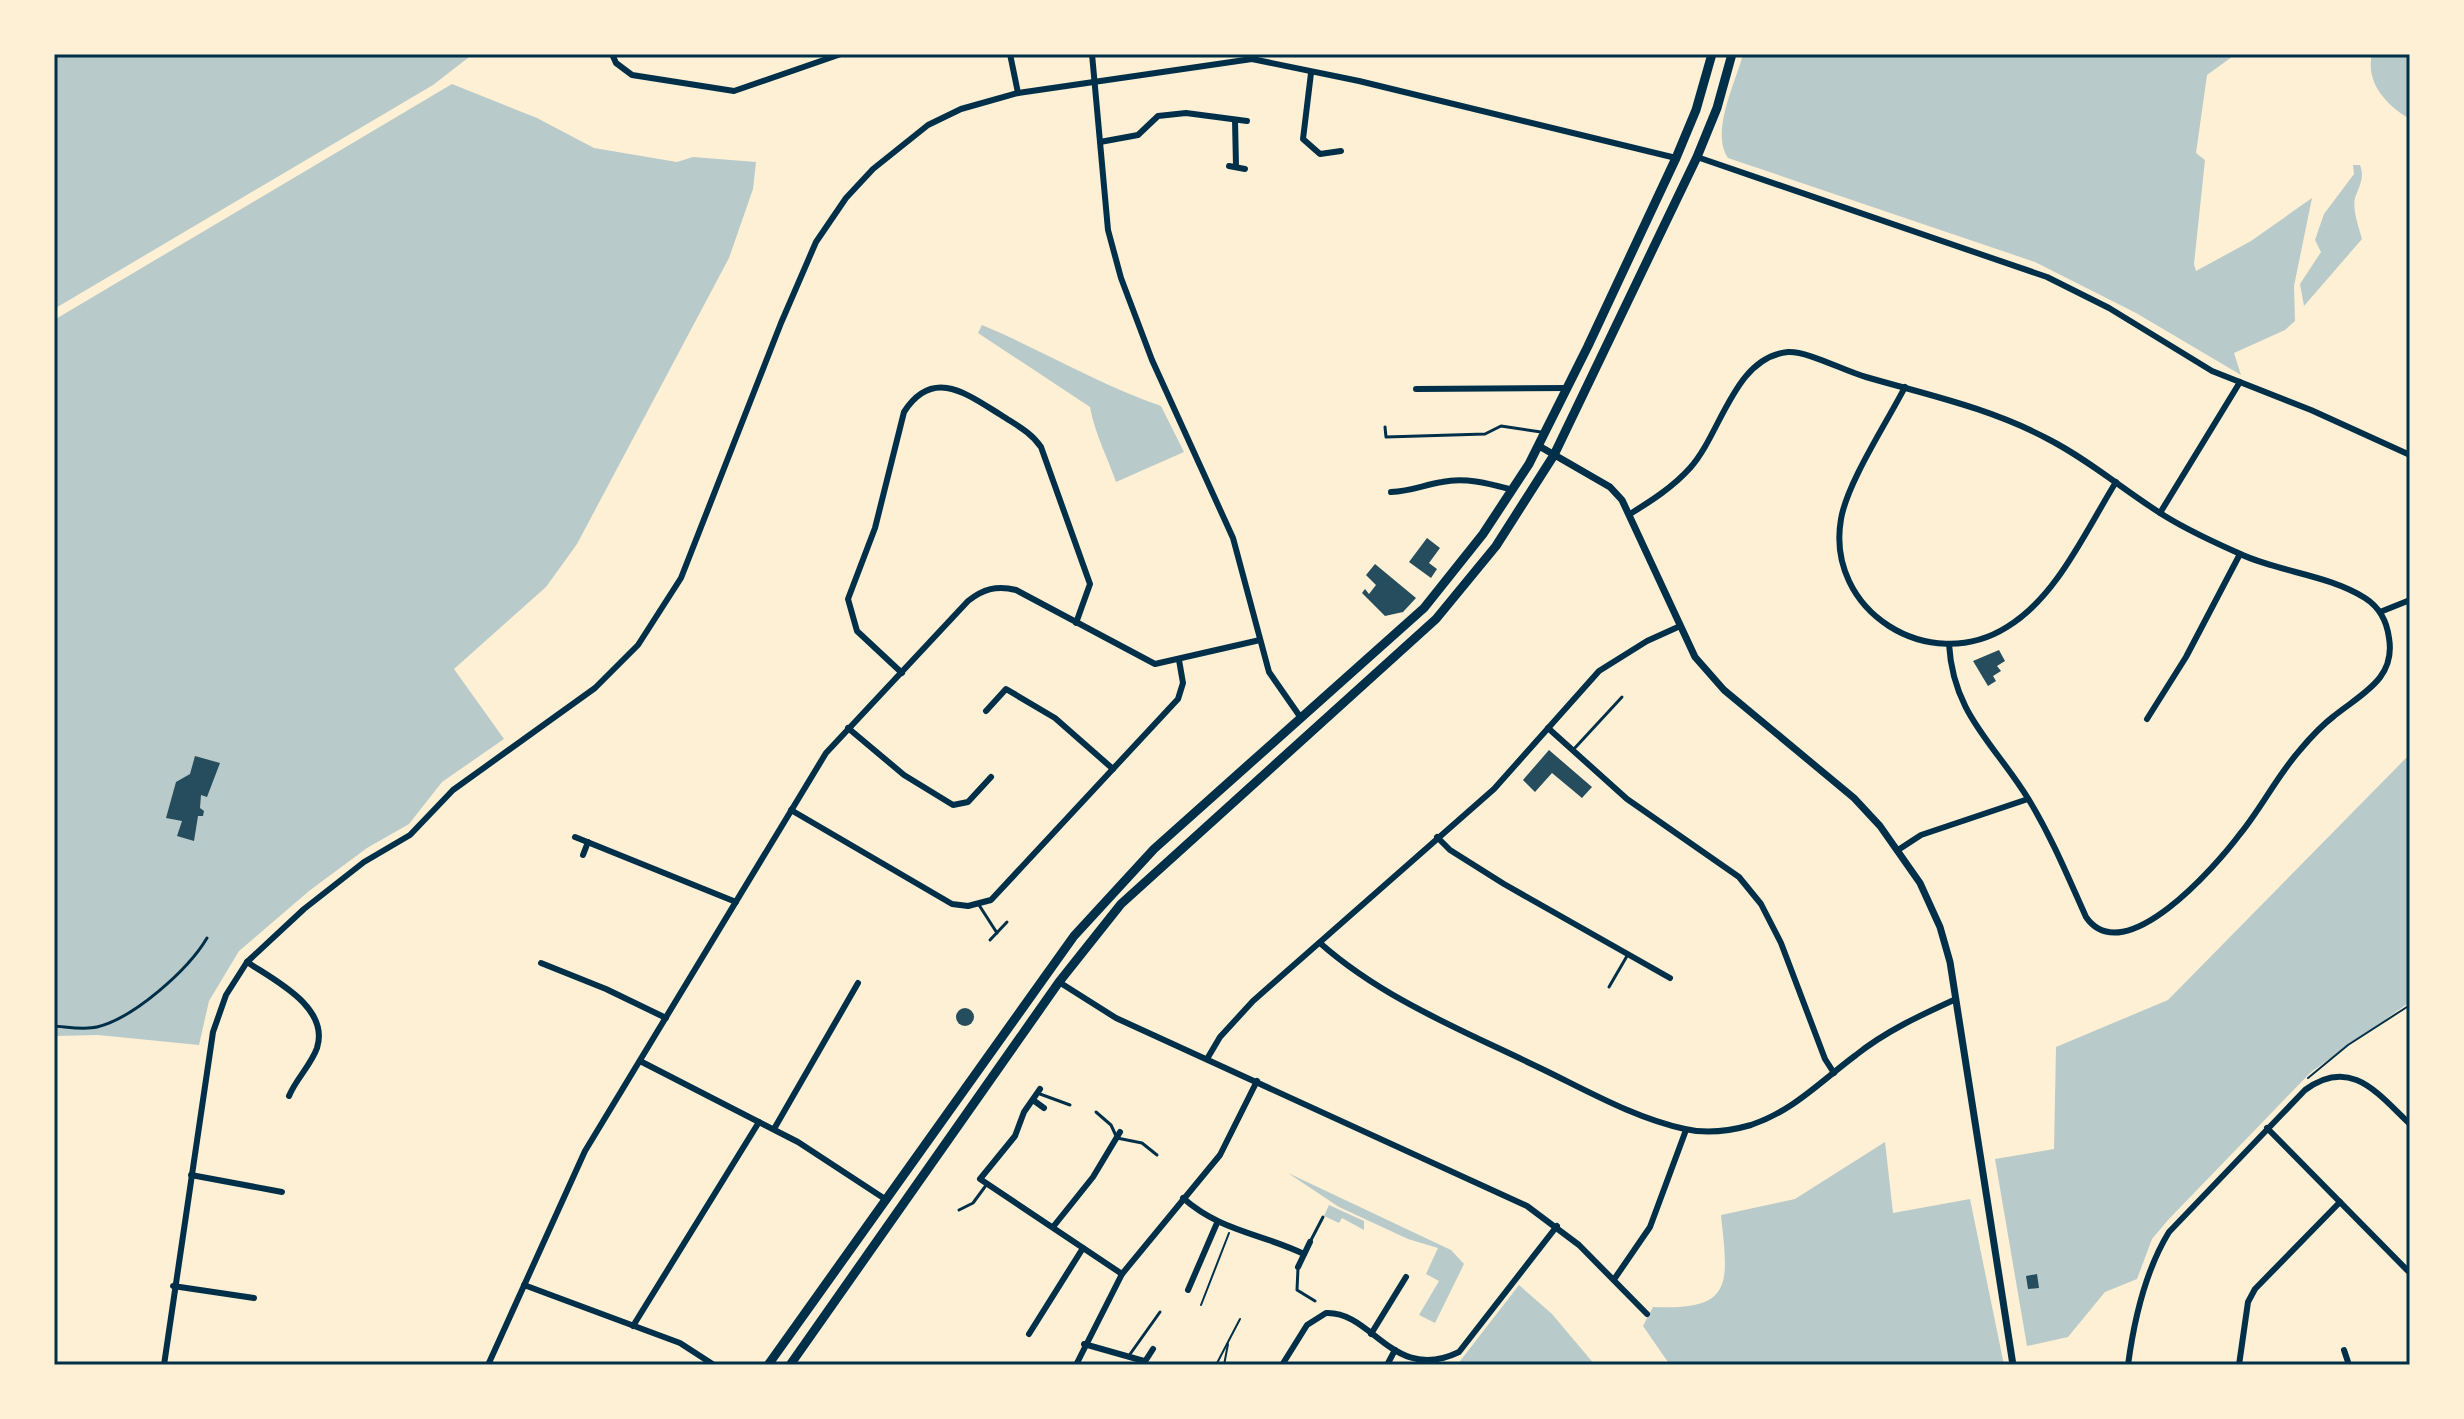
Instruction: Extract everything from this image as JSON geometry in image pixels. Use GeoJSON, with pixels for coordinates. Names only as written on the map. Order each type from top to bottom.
{"type":"FeatureCollection","features":[{"type":"Feature","properties":{"kind":"highway"},"geometry":{"type":"LineString","coordinates":[[768,1365],[1074,936],[1154,849],[1424,608],[1465,558],[1513,490],[1539,446],[1676,158],[1696,110],[1712,54]]}},
{"type":"Feature","properties":{"kind":"highway"},"geometry":{"type":"LineString","coordinates":[[790,1365],[1059,982],[1121,904],[1160,865],[1436,619],[1496,546],[1554,455],[1697,157],[1717,108],[1732,54]]}},
{"type":"Feature","properties":{"kind":"street"},"geometry":{"type":"LineString","coordinates":[[612,54],[616,63],[632,75],[734,91],[841,54]]}},
{"type":"Feature","properties":{"kind":"street"},"geometry":{"type":"LineString","coordinates":[[1010,54],[1018,93]]}},
{"type":"Feature","properties":{"kind":"street"},"geometry":{"type":"LineString","coordinates":[[1092,54],[1108,230],[1121,278],[1152,360],[1233,538],[1273,681],[1301,718]]}},
{"type":"Feature","properties":{"kind":"street"},"geometry":{"type":"LineString","coordinates":[[164,1365],[173,1286],[216,1021],[226,995],[247,962],[329,888],[410,835],[453,790],[595,688],[638,645],[681,578],[781,323],[823,229],[861,181],[907,140],[961,109],[1018,93],[1234,59],[1252,59],[1359,81],[1676,158]]}},
{"type":"Feature","properties":{"kind":"street"},"geometry":{"type":"LineString","coordinates":[[1311,73],[1303,139],[1320,154],[1341,151]]}},
{"type":"Feature","properties":{"kind":"street"},"geometry":{"type":"LineString","coordinates":[[1100,142],[1138,135],[1158,116],[1186,113],[1247,121]]}},
{"type":"Feature","properties":{"kind":"street"},"geometry":{"type":"LineString","coordinates":[[1235,120],[1232,166],[1245,169]]}},
{"type":"Feature","properties":{"kind":"street"},"geometry":{"type":"LineString","coordinates":[[1697,157],[2047,277],[2117,312],[2200,364],[2410,455]]}},
{"type":"Feature","properties":{"kind":"street"},"geometry":{"type":"LineString","coordinates":[[1630,514],[1689,470],[1743,381],[1769,357],[1789,352],[1811,355],[1819,362],[2004,418],[2048,439],[2160,513],[2240,554],[2356,593],[2380,612],[2390,639],[2390,656],[2376,685],[2333,716],[2300,749],[2243,831],[2209,871],[2141,926],[2107,934],[2092,926],[2058,852],[2028,799],[1960,702],[1951,674],[1949,644]]}},
{"type":"Feature","properties":{"kind":"street"},"geometry":{"type":"LineString","coordinates":[[2160,513],[2240,382]]}},
{"type":"Feature","properties":{"kind":"street"},"geometry":{"type":"LineString","coordinates":[[1905,387],[1844,504],[1839,528],[1841,557],[1855,594],[1881,623],[1906,637],[1949,644],[1995,634],[2030,608],[2059,572],[2116,482]]}},
{"type":"Feature","properties":{"kind":"street"},"geometry":{"type":"LineString","coordinates":[[1416,389],[1567,388]]}},
{"type":"Feature","properties":{"kind":"street"},"geometry":{"type":"LineString","coordinates":[[902,673],[857,631],[848,599],[875,528],[904,412],[916,397],[933,389],[959,389],[1032,435],[1041,447],[1090,584],[1076,623]]}},
{"type":"Feature","properties":{"kind":"street"},"geometry":{"type":"LineString","coordinates":[[1539,446],[1610,487],[1630,514],[1678,627],[1695,657],[1724,690],[1854,798],[1898,850],[1920,883],[1940,927],[1956,999],[2013,1365]]}},
{"type":"Feature","properties":{"kind":"street"},"geometry":{"type":"LineString","coordinates":[[1391,492],[1463,480],[1513,490]]}},
{"type":"Feature","properties":{"kind":"street"},"geometry":{"type":"LineString","coordinates":[[2147,719],[2186,657],[2240,554]]}},
{"type":"Feature","properties":{"kind":"street"},"geometry":{"type":"LineString","coordinates":[[488,1365],[571,1177],[826,753],[968,601],[986,590],[1005,587],[1016,590],[1148,663],[1179,660],[1260,640]]}},
{"type":"Feature","properties":{"kind":"street"},"geometry":{"type":"LineString","coordinates":[[2380,612],[2410,600]]}},
{"type":"Feature","properties":{"kind":"street"},"geometry":{"type":"LineString","coordinates":[[1207,1059],[1220,1037],[1253,1001],[1505,778],[1599,671],[1647,641],[1678,627]]}},
{"type":"Feature","properties":{"kind":"street"},"geometry":{"type":"LineString","coordinates":[[791,810],[952,904],[979,905],[999,894],[1178,699],[1183,683],[1179,660]]}},
{"type":"Feature","properties":{"kind":"street"},"geometry":{"type":"LineString","coordinates":[[986,711],[1006,689],[1055,718],[1113,769]]}},
{"type":"Feature","properties":{"kind":"street"},"geometry":{"type":"LineString","coordinates":[[848,728],[914,783],[953,805],[968,802],[991,777]]}},
{"type":"Feature","properties":{"kind":"street"},"geometry":{"type":"LineString","coordinates":[[1548,728],[1627,799],[1726,865],[1751,891],[1781,943],[1825,1059],[1834,1073]]}},
{"type":"Feature","properties":{"kind":"street"},"geometry":{"type":"LineString","coordinates":[[1898,850],[1921,835],[2028,799]]}},
{"type":"Feature","properties":{"kind":"street"},"geometry":{"type":"LineString","coordinates":[[575,837],[736,902]]}},
{"type":"Feature","properties":{"kind":"street"},"geometry":{"type":"LineString","coordinates":[[1437,837],[1450,850],[1504,884],[1670,978]]}},
{"type":"Feature","properties":{"kind":"street"},"geometry":{"type":"LineString","coordinates":[[583,855],[588,842]]}},
{"type":"Feature","properties":{"kind":"street"},"geometry":{"type":"LineString","coordinates":[[1320,943],[1345,964],[1407,1003],[1620,1106],[1686,1130],[1734,1129],[1761,1121],[1805,1098],[1879,1038],[1956,999]]}},
{"type":"Feature","properties":{"kind":"street"},"geometry":{"type":"LineString","coordinates":[[247,962],[298,997],[315,1021],[317,1047],[289,1096]]}},
{"type":"Feature","properties":{"kind":"street"},"geometry":{"type":"LineString","coordinates":[[541,963],[666,1018]]}},
{"type":"Feature","properties":{"kind":"street"},"geometry":{"type":"LineString","coordinates":[[1059,982],[1116,1018],[1491,1187],[1557,1226],[1615,1278],[1647,1314]]}},
{"type":"Feature","properties":{"kind":"street"},"geometry":{"type":"LineString","coordinates":[[774,1129],[858,983]]}},
{"type":"Feature","properties":{"kind":"street"},"geometry":{"type":"LineString","coordinates":[[640,1061],[774,1129],[838,1166],[885,1199]]}},
{"type":"Feature","properties":{"kind":"street"},"geometry":{"type":"LineString","coordinates":[[285,1075],[296,1080]]}},
{"type":"Feature","properties":{"kind":"street"},"geometry":{"type":"LineString","coordinates":[[2128,1365],[2156,1253],[2184,1214],[2305,1090],[2338,1076],[2370,1086],[2410,1124]]}},
{"type":"Feature","properties":{"kind":"street"},"geometry":{"type":"LineString","coordinates":[[1076,1365],[1122,1274],[1224,1148],[1257,1081]]}},
{"type":"Feature","properties":{"kind":"street"},"geometry":{"type":"LineString","coordinates":[[980,1179],[1015,1136],[1038,1091]]}},
{"type":"Feature","properties":{"kind":"street"},"geometry":{"type":"LineString","coordinates":[[1033,1100],[1044,1108]]}},
{"type":"Feature","properties":{"kind":"street"},"geometry":{"type":"LineString","coordinates":[[633,1326],[759,1122]]}},
{"type":"Feature","properties":{"kind":"street"},"geometry":{"type":"LineString","coordinates":[[2267,1128],[2410,1273]]}},
{"type":"Feature","properties":{"kind":"street"},"geometry":{"type":"LineString","coordinates":[[1615,1278],[1650,1227],[1686,1130]]}},
{"type":"Feature","properties":{"kind":"street"},"geometry":{"type":"LineString","coordinates":[[1053,1227],[1119,1135]]}},
{"type":"Feature","properties":{"kind":"street"},"geometry":{"type":"LineString","coordinates":[[1112,1147],[1121,1153]]}},
{"type":"Feature","properties":{"kind":"street"},"geometry":{"type":"LineString","coordinates":[[191,1175],[282,1192]]}},
{"type":"Feature","properties":{"kind":"street"},"geometry":{"type":"LineString","coordinates":[[969,1176],[980,1179],[1122,1274]]}},
{"type":"Feature","properties":{"kind":"street"},"geometry":{"type":"LineString","coordinates":[[1183,1198],[1217,1223],[1268,1237],[1304,1254]]}},
{"type":"Feature","properties":{"kind":"street"},"geometry":{"type":"LineString","coordinates":[[2239,1365],[2248,1302],[2255,1289],[2340,1202]]}},
{"type":"Feature","properties":{"kind":"street"},"geometry":{"type":"LineString","coordinates":[[1188,1290],[1217,1223]]}},
{"type":"Feature","properties":{"kind":"street"},"geometry":{"type":"LineString","coordinates":[[1282,1365],[1307,1325],[1319,1315],[1337,1314],[1395,1350],[1428,1361],[1459,1352],[1557,1226]]}},
{"type":"Feature","properties":{"kind":"street"},"geometry":{"type":"LineString","coordinates":[[1298,1267],[1310,1242]]}},
{"type":"Feature","properties":{"kind":"street"},"geometry":{"type":"LineString","coordinates":[[1029,1334],[1083,1248]]}},
{"type":"Feature","properties":{"kind":"street"},"geometry":{"type":"LineString","coordinates":[[1371,1334],[1406,1277]]}},
{"type":"Feature","properties":{"kind":"street"},"geometry":{"type":"LineString","coordinates":[[524,1285],[680,1343],[714,1365]]}},
{"type":"Feature","properties":{"kind":"street"},"geometry":{"type":"LineString","coordinates":[[173,1286],[254,1298]]}},
{"type":"Feature","properties":{"kind":"street"},"geometry":{"type":"LineString","coordinates":[[1084,1344],[1144,1363],[1153,1349]]}},
{"type":"Feature","properties":{"kind":"street"},"geometry":{"type":"LineString","coordinates":[[1387,1365],[1395,1350]]}},
{"type":"Feature","properties":{"kind":"street"},"geometry":{"type":"LineString","coordinates":[[2344,1350],[2349,1365]]}},
{"type":"Feature","properties":{"kind":"lane"},"geometry":{"type":"LineString","coordinates":[[1385,427],[1386,437],[1485,434],[1501,426],[1544,432]]}},
{"type":"Feature","properties":{"kind":"lane"},"geometry":{"type":"LineString","coordinates":[[1572,752],[1622,697]]}},
{"type":"Feature","properties":{"kind":"lane"},"geometry":{"type":"LineString","coordinates":[[979,905],[997,933]]}},
{"type":"Feature","properties":{"kind":"lane"},"geometry":{"type":"LineString","coordinates":[[990,940],[1007,922]]}},
{"type":"Feature","properties":{"kind":"lane"},"geometry":{"type":"LineString","coordinates":[[54,1026],[84,1028],[108,1023],[179,974],[207,938]]}},
{"type":"Feature","properties":{"kind":"lane"},"geometry":{"type":"LineString","coordinates":[[1609,987],[1629,953]]}},
{"type":"Feature","properties":{"kind":"lane"},"geometry":{"type":"LineString","coordinates":[[1038,1091],[1070,1105]]}},
{"type":"Feature","properties":{"kind":"lane"},"geometry":{"type":"LineString","coordinates":[[1096,1112],[1119,1135],[1142,1143],[1157,1155]]}},
{"type":"Feature","properties":{"kind":"lane"},"geometry":{"type":"LineString","coordinates":[[959,1210],[973,1203],[987,1184]]}},
{"type":"Feature","properties":{"kind":"lane"},"geometry":{"type":"LineString","coordinates":[[1310,1242],[1323,1217]]}},
{"type":"Feature","properties":{"kind":"lane"},"geometry":{"type":"LineString","coordinates":[[1298,1267],[1297,1290],[1315,1301]]}},
{"type":"Feature","properties":{"kind":"lane"},"geometry":{"type":"LineString","coordinates":[[1128,1357],[1160,1312]]}},
{"type":"Feature","properties":{"kind":"path"},"geometry":{"type":"LineString","coordinates":[[2305,1081],[2348,1045],[2410,1005]]}},
{"type":"Feature","properties":{"kind":"path"},"geometry":{"type":"LineString","coordinates":[[1201,1305],[1231,1228]]}},
{"type":"Feature","properties":{"kind":"path"},"geometry":{"type":"LineString","coordinates":[[1216,1365],[1240,1319]]}},
{"type":"Feature","properties":{"kind":"path"},"geometry":{"type":"LineString","coordinates":[[1224,1365],[1228,1343]]}},
{"type":"Feature","properties":{"kind":"shaded area"},"geometry":{"type":"Polygon","coordinates":[[[54,54],[473,54],[433,85],[54,309],[54,54]]]}},
{"type":"Feature","properties":{"kind":"shaded area"},"geometry":{"type":"Polygon","coordinates":[[[1743,54],[2236,54],[2207,75],[2196,153],[2205,160],[2194,264],[2196,271],[2251,241],[2312,198],[2294,286],[2295,321],[2285,330],[2234,353],[2241,375],[2136,313],[2035,262],[1728,158],[1723,147],[1723,121],[1743,54]]]}},
{"type":"Feature","properties":{"kind":"shaded area"},"geometry":{"type":"Polygon","coordinates":[[[2372,54],[2410,54],[2410,119],[2386,100],[2375,84],[2372,54]]]}},
{"type":"Feature","properties":{"kind":"shaded area"},"geometry":{"type":"Polygon","coordinates":[[[452,84],[537,118],[594,148],[677,162],[693,157],[756,162],[753,189],[729,258],[577,544],[546,587],[454,669],[504,739],[442,782],[409,824],[367,848],[309,891],[239,951],[209,1001],[199,1045],[98,1035],[57,1036],[54,1066],[54,320],[452,84]]]}},
{"type":"Feature","properties":{"kind":"shaded area"},"geometry":{"type":"Polygon","coordinates":[[[2353,165],[2360,165],[2362,174],[2354,202],[2362,239],[2304,306],[2300,284],[2321,252],[2315,240],[2324,214],[2354,174],[2353,165]]]}},
{"type":"Feature","properties":{"kind":"shaded area"},"geometry":{"type":"Polygon","coordinates":[[[982,325],[1161,406],[1184,452],[1116,482],[1090,407],[978,333],[982,325]]]}},
{"type":"Feature","properties":{"kind":"shaded area"},"geometry":{"type":"Polygon","coordinates":[[[2410,754],[2410,1002],[2311,1072],[2152,1239],[2137,1279],[2105,1292],[2068,1337],[2027,1346],[1995,1159],[2054,1149],[2056,1047],[2168,1000],[2410,754]]]}},
{"type":"Feature","properties":{"kind":"shaded area"},"geometry":{"type":"Polygon","coordinates":[[[1885,1142],[1893,1213],[1970,1199],[2004,1365],[1670,1365],[1643,1326],[1653,1307],[1699,1304],[1712,1298],[1720,1288],[1725,1259],[1721,1215],[1795,1199],[1885,1142]]]}},
{"type":"Feature","properties":{"kind":"shaded area"},"geometry":{"type":"Polygon","coordinates":[[[1288,1173],[1451,1250],[1464,1264],[1435,1323],[1419,1315],[1439,1281],[1426,1274],[1438,1248],[1408,1239],[1339,1207],[1288,1173]]]}},
{"type":"Feature","properties":{"kind":"shaded area"},"geometry":{"type":"Polygon","coordinates":[[[1329,1205],[1364,1221],[1364,1230],[1342,1218],[1339,1223],[1324,1216],[1329,1205]]]}},
{"type":"Feature","properties":{"kind":"shaded area"},"geometry":{"type":"Polygon","coordinates":[[[1519,1285],[1552,1314],[1595,1365],[1457,1365],[1519,1285]]]}},
{"type":"Feature","properties":{"kind":"building"},"geometry":{"type":"Polygon","coordinates":[[[1427,538],[1440,548],[1429,563],[1437,569],[1431,578],[1409,562],[1427,538]]]}},
{"type":"Feature","properties":{"kind":"building"},"geometry":{"type":"Polygon","coordinates":[[[1375,564],[1416,598],[1403,612],[1385,616],[1362,593],[1365,589],[1369,594],[1376,585],[1366,575],[1375,564]]]}},
{"type":"Feature","properties":{"kind":"building"},"geometry":{"type":"Polygon","coordinates":[[[1999,650],[2005,661],[1997,666],[2001,671],[1993,676],[1996,681],[1988,686],[1973,661],[1999,650]]]}},
{"type":"Feature","properties":{"kind":"building"},"geometry":{"type":"Polygon","coordinates":[[[1549,750],[1592,787],[1582,798],[1552,773],[1535,792],[1523,780],[1549,750]]]}},
{"type":"Feature","properties":{"kind":"building"},"geometry":{"type":"Polygon","coordinates":[[[195,756],[220,763],[207,797],[201,795],[200,808],[204,811],[203,816],[198,816],[194,841],[177,836],[182,821],[166,818],[176,782],[190,774],[195,756]]]}},
{"type":"Feature","properties":{"kind":"building"},"geometry":{"type":"Polygon","coordinates":[[[961,1008],[969,1008],[974,1017],[972,1024],[961,1026],[956,1021],[956,1013],[961,1008]]]}},
{"type":"Feature","properties":{"kind":"building"},"geometry":{"type":"Polygon","coordinates":[[[2037,1274],[2039,1288],[2028,1289],[2026,1276],[2037,1274]]]}}]}
